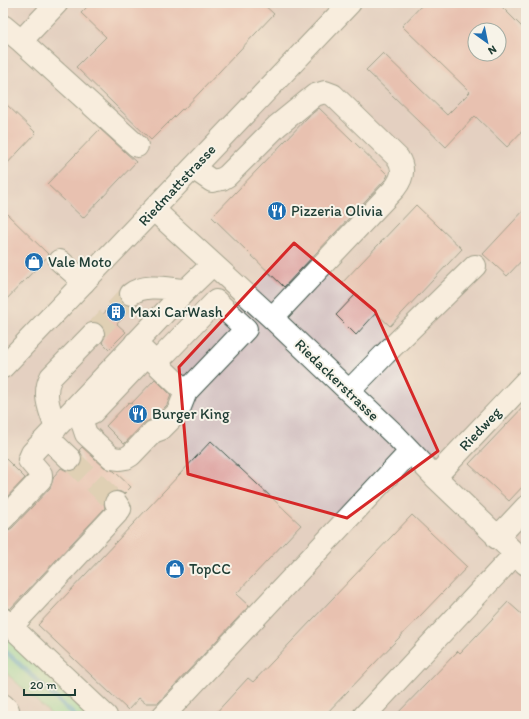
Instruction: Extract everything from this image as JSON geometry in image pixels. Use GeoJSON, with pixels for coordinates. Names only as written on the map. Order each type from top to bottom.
{"type":"FeatureCollection","features":[{"type":"Feature","properties":{"kind":"street"},"geometry":{"type":"LineString","coordinates":[[21,41],[57,3]]}},
{"type":"Feature","properties":{"kind":"street","name":"Riedmattstrasse"},"geometry":{"type":"LineString","coordinates":[[3,367],[350,3]]}},
{"type":"Feature","properties":{"kind":"street"},"geometry":{"type":"LineString","coordinates":[[3,26],[137,146]]}},
{"type":"Feature","properties":{"kind":"street"},"geometry":{"type":"LineString","coordinates":[[193,168],[212,181],[222,179],[235,169],[282,122],[315,95],[325,92],[333,95],[398,158],[401,163],[401,177],[395,188],[272,318]]}},
{"type":"Feature","properties":{"kind":"street","name":"Riedackerstrasse"},"geometry":{"type":"LineString","coordinates":[[154,210],[349,391],[497,538],[521,559],[364,716]]}},
{"type":"Feature","properties":{"kind":"street"},"geometry":{"type":"LineString","coordinates":[[60,261],[84,282]]}},
{"type":"Feature","properties":{"kind":"street"},"geometry":{"type":"LineString","coordinates":[[146,354],[186,290],[213,264]]}},
{"type":"Feature","properties":{"kind":"street"},"geometry":{"type":"LineString","coordinates":[[349,391],[475,266]]}},
{"type":"Feature","properties":{"kind":"street"},"geometry":{"type":"LineString","coordinates":[[132,294],[136,291],[148,288],[186,290]]}},
{"type":"Feature","properties":{"kind":"street"},"geometry":{"type":"LineString","coordinates":[[3,519],[41,479],[41,474],[30,462],[29,458],[51,433],[78,413],[146,354],[216,301],[246,329],[186,392],[178,412],[161,429],[153,432],[131,455],[120,459],[112,458],[86,434],[78,413]]}},
{"type":"Feature","properties":{"kind":"street"},"geometry":{"type":"LineString","coordinates":[[70,459],[51,433],[47,396],[48,384],[52,377],[93,334]]}},
{"type":"Feature","properties":{"kind":"street"},"geometry":{"type":"LineString","coordinates":[[146,354],[186,392]]}},
{"type":"Feature","properties":{"kind":"street","name":"Riedweg"},"geometry":{"type":"LineString","coordinates":[[435,477],[526,381]]}},
{"type":"Feature","properties":{"kind":"street"},"geometry":{"type":"LineString","coordinates":[[163,716],[410,452]]}},
{"type":"Feature","properties":{"kind":"street"},"geometry":{"type":"LineString","coordinates":[[106,716],[7,623],[119,511],[120,507],[116,503]]}},
{"type":"Feature","properties":{"kind":"street"},"geometry":{"type":"LineString","coordinates":[[497,538],[526,507]]}},
{"type":"Feature","properties":{"kind":"highlighted area"},"geometry":{"type":"Polygon","coordinates":[[[294,243],[375,311],[438,451],[347,518],[188,474],[179,367],[294,243]]]}},
{"type":"Feature","properties":{"kind":"shaded area"},"geometry":{"type":"Polygon","coordinates":[[[3,3],[526,3],[526,716],[3,716],[3,3]]]}},
{"type":"Feature","properties":{"kind":"green space"},"geometry":{"type":"Polygon","coordinates":[[[3,633],[88,716],[53,716],[3,670],[3,633]]]}},
{"type":"Feature","properties":{"kind":"building"},"geometry":{"type":"Polygon","coordinates":[[[91,3],[262,3],[274,14],[183,110],[182,109],[151,140],[76,67],[106,37],[81,13],[91,3]]]}},
{"type":"Feature","properties":{"kind":"building"},"geometry":{"type":"Polygon","coordinates":[[[424,3],[498,3],[526,31],[526,127],[507,147],[475,116],[446,147],[366,70],[383,53],[447,115],[470,92],[402,26],[424,3]]]}},
{"type":"Feature","properties":{"kind":"building"},"geometry":{"type":"Polygon","coordinates":[[[3,101],[36,133],[3,168],[3,101]]]}},
{"type":"Feature","properties":{"kind":"building"},"geometry":{"type":"Polygon","coordinates":[[[319,108],[388,175],[385,180],[284,287],[212,217],[308,117],[319,108]]]}},
{"type":"Feature","properties":{"kind":"building"},"geometry":{"type":"Polygon","coordinates":[[[100,129],[136,162],[83,218],[47,184],[100,129]]]}},
{"type":"Feature","properties":{"kind":"building"},"geometry":{"type":"Polygon","coordinates":[[[416,205],[462,249],[390,326],[376,313],[356,335],[336,315],[355,295],[342,283],[416,205]]]}},
{"type":"Feature","properties":{"kind":"building"},"geometry":{"type":"Polygon","coordinates":[[[526,208],[526,256],[507,276],[483,254],[526,208]]]}},
{"type":"Feature","properties":{"kind":"building"},"geometry":{"type":"Polygon","coordinates":[[[3,210],[49,255],[3,303],[3,210]]]}},
{"type":"Feature","properties":{"kind":"building","name":"Maxi CarWash"},"geometry":{"type":"Polygon","coordinates":[[[119,297],[124,305],[133,306],[117,324],[126,332],[109,349],[102,342],[105,337],[105,330],[96,322],[119,297]]]}},
{"type":"Feature","properties":{"kind":"building","name":"Burger King"},"geometry":{"type":"Polygon","coordinates":[[[155,379],[171,395],[167,405],[154,418],[144,423],[124,444],[106,426],[129,402],[131,404],[155,379]]]}},
{"type":"Feature","properties":{"kind":"building"},"geometry":{"type":"Polygon","coordinates":[[[526,404],[526,483],[509,501],[469,464],[526,404]]]}},
{"type":"Feature","properties":{"kind":"building","name":"TopCC"},"geometry":{"type":"Polygon","coordinates":[[[211,441],[301,525],[236,594],[249,606],[158,703],[145,703],[139,698],[128,710],[38,625],[211,441]]]}},
{"type":"Feature","properties":{"kind":"building"},"geometry":{"type":"Polygon","coordinates":[[[82,447],[104,467],[114,471],[131,487],[124,494],[116,491],[109,493],[105,498],[105,508],[10,609],[3,607],[3,531],[7,531],[12,528],[50,488],[54,476],[61,468],[67,471],[73,471],[79,468],[82,462],[82,455],[79,450],[82,447]]]}},
{"type":"Feature","properties":{"kind":"building"},"geometry":{"type":"Polygon","coordinates":[[[3,456],[25,478],[3,501],[3,456]]]}},
{"type":"Feature","properties":{"kind":"building"},"geometry":{"type":"Polygon","coordinates":[[[412,515],[467,567],[324,716],[213,716],[248,678],[253,682],[412,515]]]}},
{"type":"Feature","properties":{"kind":"building"},"geometry":{"type":"Polygon","coordinates":[[[508,602],[526,618],[526,716],[395,716],[458,651],[460,653],[508,602]]]}},
{"type":"Feature","properties":{"kind":"waterway"},"geometry":{"type":"LineString","coordinates":[[3,649],[75,716]]}},
{"type":"Feature","properties":{"kind":"tunnel"},"geometry":{"type":"LineString","coordinates":[[93,334],[131,294]]}},
{"type":"Feature","properties":{"kind":"tunnel"},"geometry":{"type":"LineString","coordinates":[[70,459],[116,503]]}},
{"type":"Feature","properties":{"kind":"place","name":"Pizzeria Olivia"},"geometry":{"type":"Point","coordinates":[277,211]}},
{"type":"Feature","properties":{"kind":"place","name":"Vale Moto"},"geometry":{"type":"Point","coordinates":[34,262]}},
{"type":"Feature","properties":{"kind":"place","name":"Maxi CarWash"},"geometry":{"type":"Point","coordinates":[116,312]}},
{"type":"Feature","properties":{"kind":"place","name":"Burger King"},"geometry":{"type":"Point","coordinates":[138,414]}},
{"type":"Feature","properties":{"kind":"place","name":"TopCC"},"geometry":{"type":"Point","coordinates":[175,569]}}]}
